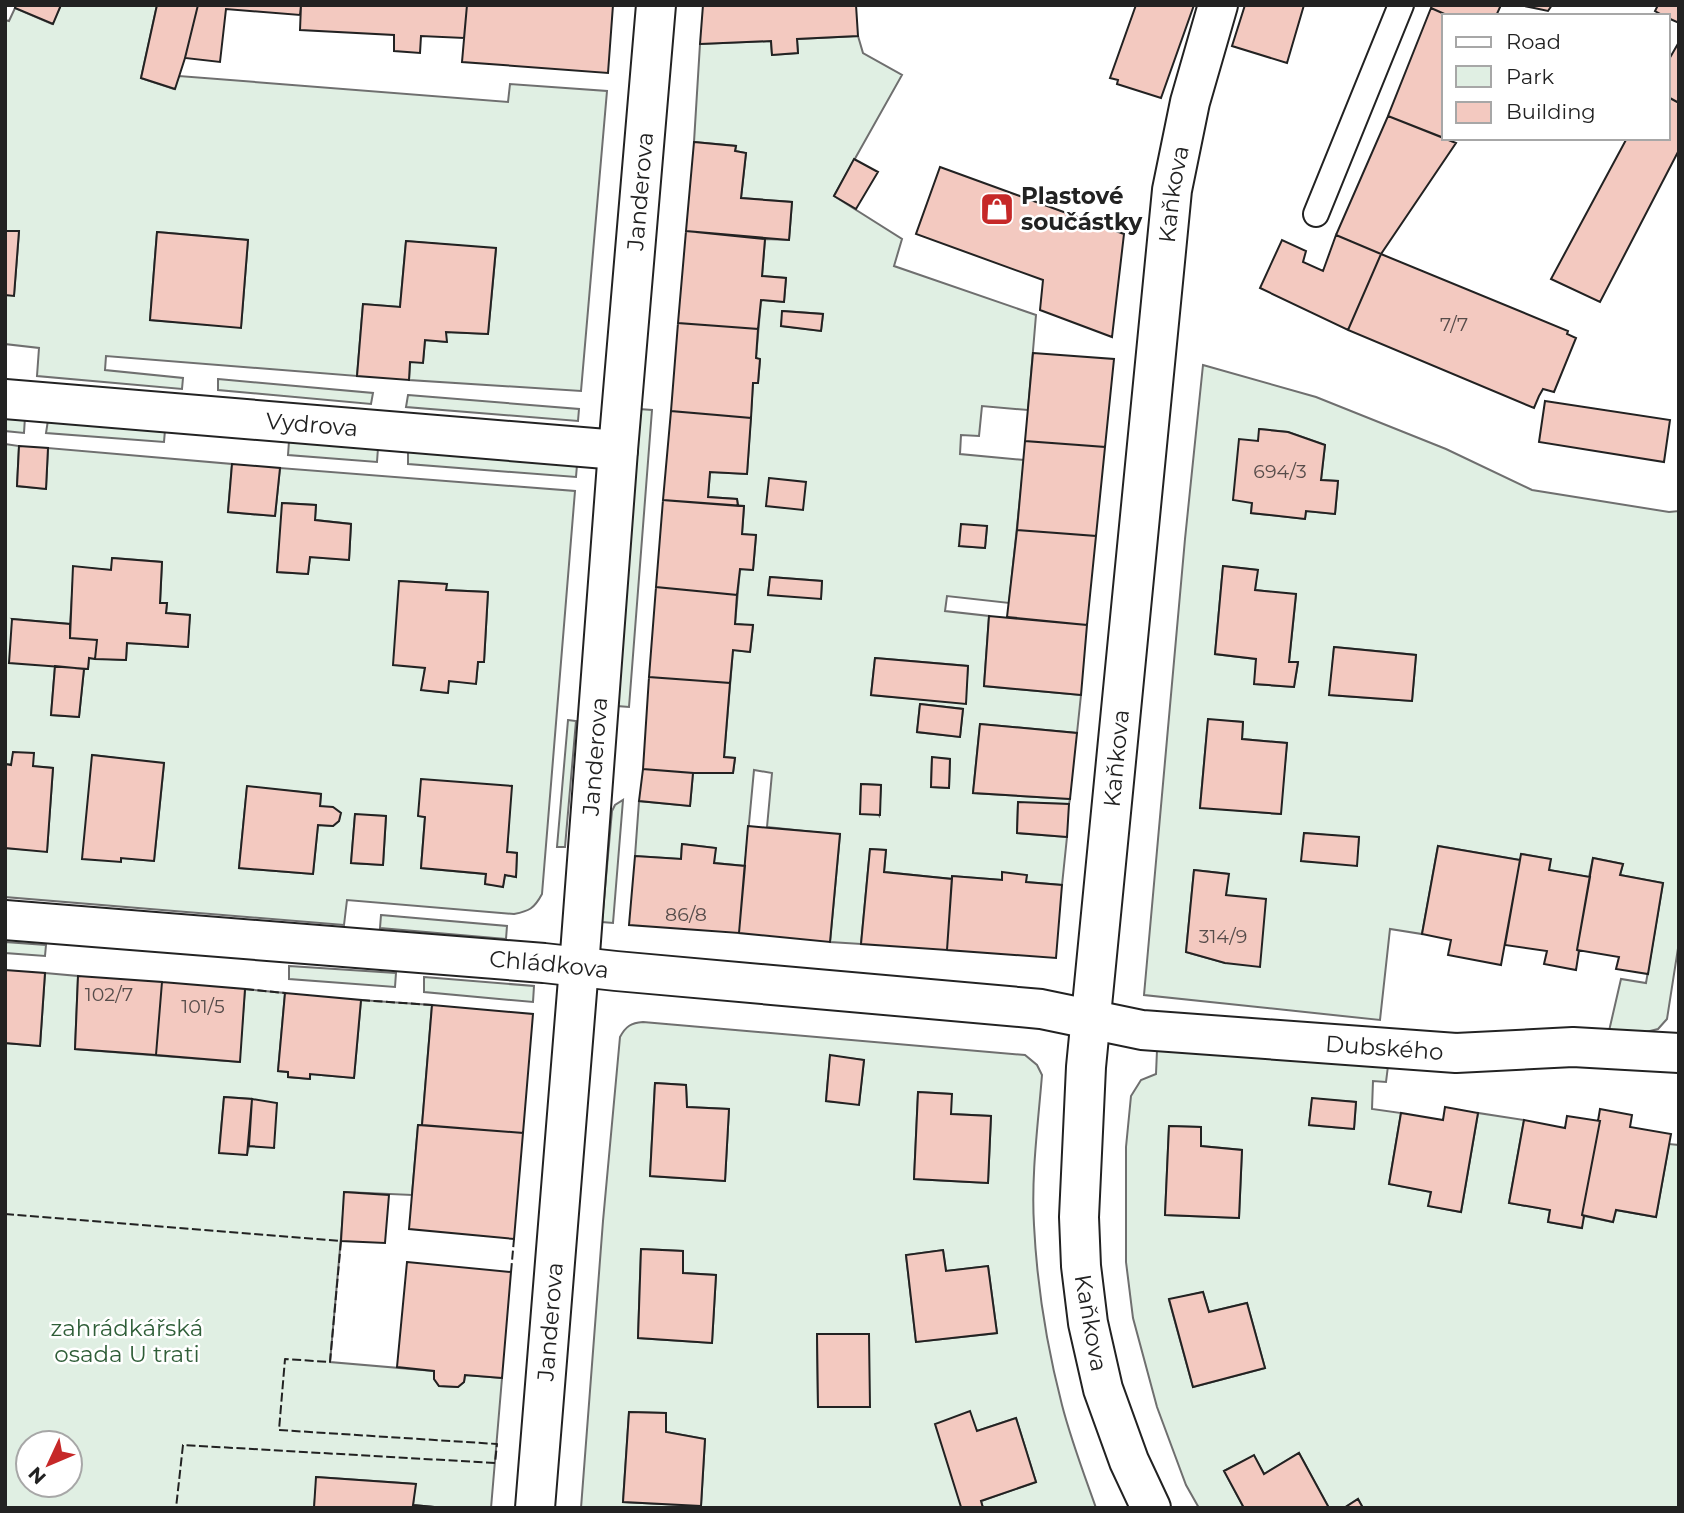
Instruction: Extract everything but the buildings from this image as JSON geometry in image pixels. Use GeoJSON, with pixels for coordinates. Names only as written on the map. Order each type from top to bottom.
{"type":"FeatureCollection","features":[{"type":"Feature","properties":{"kind":"street","name":"Janderova"},"geometry":{"type":"LineString","coordinates":[[535,1508],[618,450],[656,5]]}},
{"type":"Feature","properties":{"kind":"street","name":"Kaňkova"},"geometry":{"type":"LineString","coordinates":[[1151,1508],[1129,1461],[1103,1389],[1088,1322],[1081,1266],[1079,1217],[1086,1067],[1172,190],[1190,102],[1218,5]]}},
{"type":"Feature","properties":{"kind":"street","name":"Vydrova"},"geometry":{"type":"LineString","coordinates":[[5,399],[618,450]]}},
{"type":"Feature","properties":{"kind":"street","name":"Chládkova"},"geometry":{"type":"LineString","coordinates":[[5,920],[579,967],[1041,1009],[1092,1019]]}},
{"type":"Feature","properties":{"kind":"street","name":"Dubského"},"geometry":{"type":"LineString","coordinates":[[1092,1019],[1142,1030],[1456,1053],[1573,1047],[1679,1053]]}},
{"type":"Feature","properties":{"kind":"lane"},"geometry":{"type":"LineString","coordinates":[[1316,215],[1401,5]]}},
{"type":"Feature","properties":{"kind":"green space"},"geometry":{"type":"Polygon","coordinates":[[[61,5],[157,5],[141,78],[174,89],[179,76],[508,102],[510,84],[607,91],[581,391],[409,380],[410,362],[423,362],[425,340],[446,342],[446,332],[488,334],[496,249],[406,241],[400,307],[363,304],[357,376],[106,356],[105,370],[183,378],[182,389],[37,376],[39,348],[5,344],[5,295],[14,295],[19,232],[5,231],[5,20],[9,21],[15,8],[52,24],[61,5]],[[157,232],[150,320],[241,327],[248,240],[157,232]]]}},
{"type":"Feature","properties":{"kind":"green space"},"geometry":{"type":"Polygon","coordinates":[[[858,36],[863,53],[902,75],[834,196],[902,239],[894,266],[1036,315],[1028,410],[982,406],[979,436],[961,435],[960,454],[1024,460],[1009,603],[947,596],[945,611],[989,616],[984,686],[1081,695],[1077,733],[980,724],[973,793],[1070,799],[1069,804],[1018,803],[1017,833],[1067,837],[1062,885],[884,872],[886,850],[870,849],[861,944],[830,942],[840,835],[767,827],[772,773],[754,770],[745,866],[714,863],[715,848],[682,844],[681,859],[635,856],[639,801],[690,806],[693,773],[733,773],[735,758],[724,757],[733,650],[750,652],[753,626],[735,624],[740,569],[753,570],[756,536],[742,534],[744,507],[738,506],[737,499],[708,497],[710,472],[747,474],[753,383],[758,383],[760,360],[756,358],[761,300],[784,302],[786,278],[762,276],[765,239],[789,240],[792,202],[741,198],[746,153],[735,151],[736,146],[694,142],[700,44],[771,41],[772,55],[798,53],[797,39],[858,36]],[[783,311],[781,326],[821,331],[823,314],[783,311]],[[987,527],[960,546],[985,548],[987,527]],[[770,577],[768,594],[821,598],[822,581],[770,577]],[[875,658],[871,695],[965,703],[968,666],[875,658]],[[920,704],[917,732],[960,737],[963,709],[920,704]],[[932,758],[931,787],[949,788],[950,759],[932,758]],[[862,784],[879,815],[881,785],[862,784]]]}},
{"type":"Feature","properties":{"kind":"green space"},"geometry":{"type":"Polygon","coordinates":[[[1203,365],[1316,397],[1446,449],[1532,490],[1669,512],[1679,511],[1679,942],[1667,1019],[1658,1029],[1646,1032],[1609,1031],[1621,979],[1646,983],[1663,883],[1620,875],[1623,864],[1593,858],[1589,877],[1549,870],[1550,859],[1522,854],[1520,860],[1438,846],[1422,934],[1390,929],[1380,1020],[1144,995],[1203,365]],[[1260,429],[1251,513],[1305,519],[1306,511],[1335,514],[1338,481],[1321,480],[1325,445],[1288,432],[1260,429]],[[1223,566],[1215,654],[1256,659],[1255,684],[1294,687],[1298,663],[1289,662],[1296,595],[1255,590],[1257,570],[1223,566]],[[1334,647],[1330,695],[1412,701],[1416,655],[1334,647]],[[1208,720],[1200,807],[1280,814],[1287,743],[1242,739],[1243,722],[1208,720]],[[1304,833],[1302,861],[1356,865],[1359,838],[1304,833]],[[1194,870],[1186,952],[1225,963],[1228,874],[1194,870]]]}},
{"type":"Feature","properties":{"kind":"green space"},"geometry":{"type":"Polygon","coordinates":[[[218,379],[373,393],[371,404],[218,390],[218,379]]]}},
{"type":"Feature","properties":{"kind":"green space"},"geometry":{"type":"Polygon","coordinates":[[[408,395],[579,409],[578,421],[406,407],[408,395]]]}},
{"type":"Feature","properties":{"kind":"green space"},"geometry":{"type":"Polygon","coordinates":[[[639,409],[652,410],[629,707],[617,706],[639,409]]]}},
{"type":"Feature","properties":{"kind":"green space"},"geometry":{"type":"Polygon","coordinates":[[[5,416],[25,417],[24,433],[5,431],[5,416]]]}},
{"type":"Feature","properties":{"kind":"green space"},"geometry":{"type":"Polygon","coordinates":[[[48,420],[165,430],[164,442],[46,433],[48,420]]]}},
{"type":"Feature","properties":{"kind":"green space"},"geometry":{"type":"Polygon","coordinates":[[[289,441],[378,448],[377,462],[288,455],[289,441]]]}},
{"type":"Feature","properties":{"kind":"green space"},"geometry":{"type":"Polygon","coordinates":[[[5,444],[19,446],[17,486],[46,489],[48,448],[232,464],[228,512],[275,516],[280,468],[575,491],[542,894],[534,906],[527,910],[514,914],[347,900],[344,925],[5,897],[5,848],[47,851],[53,768],[5,764],[5,444]],[[283,503],[277,572],[308,574],[310,557],[349,560],[351,524],[315,520],[316,505],[283,503]],[[113,558],[111,570],[74,567],[70,624],[12,619],[55,666],[51,715],[79,717],[84,669],[88,669],[89,658],[126,660],[127,643],[187,647],[190,615],[166,613],[167,603],[160,603],[162,562],[113,558]],[[399,581],[425,668],[422,690],[447,693],[449,681],[476,683],[478,662],[484,662],[488,592],[446,590],[446,584],[399,581]],[[93,755],[121,861],[121,858],[154,861],[164,764],[93,755]],[[511,786],[418,816],[425,817],[421,868],[486,874],[485,884],[503,886],[505,875],[516,877],[517,853],[507,852],[511,786]],[[247,787],[239,868],[313,874],[318,825],[333,826],[339,821],[340,814],[320,806],[321,794],[247,787]],[[355,815],[351,863],[383,865],[386,816],[355,815]]]}},
{"type":"Feature","properties":{"kind":"green space"},"geometry":{"type":"Polygon","coordinates":[[[408,451],[577,465],[576,477],[408,464],[408,451]]]}},
{"type":"Feature","properties":{"kind":"green space"},"geometry":{"type":"Polygon","coordinates":[[[568,720],[576,721],[565,847],[557,847],[568,720]]]}},
{"type":"Feature","properties":{"kind":"green space"},"geometry":{"type":"Polygon","coordinates":[[[623,800],[613,923],[602,922],[612,811],[615,805],[623,800]]]}},
{"type":"Feature","properties":{"kind":"green space"},"geometry":{"type":"Polygon","coordinates":[[[381,915],[507,926],[506,939],[380,928],[381,915]]]}},
{"type":"Feature","properties":{"kind":"green space"},"geometry":{"type":"Polygon","coordinates":[[[5,942],[46,945],[45,956],[5,953],[5,942]]]}},
{"type":"Feature","properties":{"kind":"green space"},"geometry":{"type":"Polygon","coordinates":[[[289,966],[396,973],[395,987],[289,979],[289,966]]]}},
{"type":"Feature","properties":{"kind":"green space","name":"zahrádkářská osada U trati"},"geometry":{"type":"Polygon","coordinates":[[[45,973],[78,976],[75,1049],[239,1062],[245,989],[285,993],[278,1071],[288,1072],[288,1077],[309,1079],[310,1074],[354,1078],[361,1000],[432,1005],[422,1125],[418,1125],[412,1195],[345,1192],[330,1362],[434,1371],[434,1379],[439,1386],[458,1387],[464,1382],[465,1375],[502,1378],[491,1508],[413,1505],[415,1484],[317,1477],[314,1508],[5,1508],[5,1043],[40,1046],[45,973]],[[224,1097],[219,1152],[247,1155],[249,1146],[274,1147],[252,1099],[224,1097]]]}},
{"type":"Feature","properties":{"kind":"green space"},"geometry":{"type":"Polygon","coordinates":[[[424,977],[534,986],[533,1002],[424,992],[424,977]]]}},
{"type":"Feature","properties":{"kind":"green space"},"geometry":{"type":"Polygon","coordinates":[[[639,1022],[1025,1055],[1037,1065],[1042,1075],[1033,1206],[1040,1293],[1062,1405],[1096,1508],[983,1508],[981,1501],[1036,1482],[1016,1418],[977,1431],[959,1508],[581,1508],[620,1037],[629,1026],[639,1022]],[[830,1056],[826,1101],[859,1104],[864,1060],[830,1056]],[[655,1083],[650,1176],[725,1181],[729,1109],[687,1107],[686,1085],[655,1083]],[[918,1092],[914,1179],[988,1183],[991,1116],[951,1114],[951,1094],[918,1092]],[[641,1249],[638,1338],[712,1343],[716,1275],[683,1273],[683,1251],[641,1249]],[[943,1250],[906,1255],[916,1342],[997,1333],[988,1266],[946,1271],[943,1250]],[[817,1334],[818,1407],[869,1407],[869,1334],[817,1334]],[[629,1412],[623,1502],[701,1506],[705,1439],[666,1432],[666,1413],[629,1412]]]}},
{"type":"Feature","properties":{"kind":"green space"},"geometry":{"type":"Polygon","coordinates":[[[1157,1050],[1388,1066],[1386,1082],[1373,1081],[1372,1109],[1401,1113],[1389,1184],[1431,1192],[1429,1206],[1461,1212],[1478,1113],[1524,1120],[1509,1203],[1550,1210],[1548,1222],[1581,1228],[1584,1216],[1613,1222],[1616,1210],[1656,1217],[1669,1144],[1679,1145],[1679,1508],[1363,1508],[1358,1499],[1344,1508],[1329,1508],[1299,1453],[1264,1474],[1254,1456],[1224,1471],[1244,1508],[1199,1508],[1186,1485],[1157,1407],[1133,1318],[1126,1262],[1126,1147],[1131,1096],[1141,1080],[1156,1074],[1157,1050]],[[1312,1099],[1309,1125],[1354,1129],[1356,1102],[1312,1099]],[[1169,1126],[1165,1215],[1239,1218],[1242,1150],[1201,1146],[1201,1127],[1169,1126]],[[1203,1292],[1169,1300],[1193,1387],[1265,1368],[1247,1303],[1209,1312],[1203,1292]]]}},
{"type":"Feature","properties":{"kind":"fence"},"geometry":{"type":"LineString","coordinates":[[245,989],[285,993]]}},
{"type":"Feature","properties":{"kind":"fence"},"geometry":{"type":"LineString","coordinates":[[361,1000],[432,1005]]}},
{"type":"Feature","properties":{"kind":"fence"},"geometry":{"type":"LineString","coordinates":[[5,1214],[341,1241],[330,1362],[285,1359],[279,1430],[497,1444],[495,1463],[183,1445],[176,1508]]}},
{"type":"Feature","properties":{"kind":"fence"},"geometry":{"type":"LineString","coordinates":[[511,1272],[514,1239]]}},
{"type":"Feature","properties":{"kind":"place","name":"Plastové součástky"},"geometry":{"type":"Point","coordinates":[997,209]}}]}
